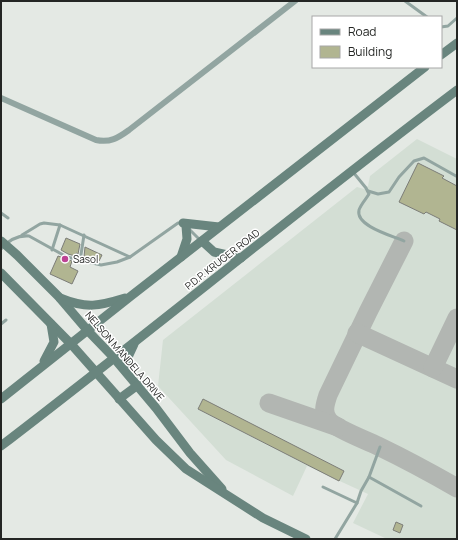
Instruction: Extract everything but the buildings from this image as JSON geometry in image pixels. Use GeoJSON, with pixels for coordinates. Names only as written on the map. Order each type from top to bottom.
{"type":"FeatureCollection","features":[{"type":"Feature","properties":{"kind":"street"},"geometry":{"type":"LineString","coordinates":[[1,98],[96,140],[104,142],[112,141],[130,130],[295,1]]}},
{"type":"Feature","properties":{"kind":"street"},"geometry":{"type":"LineString","coordinates":[[442,54],[457,43]]}},
{"type":"Feature","properties":{"kind":"street"},"geometry":{"type":"LineString","coordinates":[[1,399],[219,227],[425,68]]}},
{"type":"Feature","properties":{"kind":"street","name":"P.D.P. KRUGER ROAD"},"geometry":{"type":"LineString","coordinates":[[1,446],[352,170],[457,90]]}},
{"type":"Feature","properties":{"kind":"street"},"geometry":{"type":"LineString","coordinates":[[181,257],[187,239],[184,225],[219,227]]}},
{"type":"Feature","properties":{"kind":"street"},"geometry":{"type":"LineString","coordinates":[[202,241],[214,252],[241,258]]}},
{"type":"Feature","properties":{"kind":"street","name":"NELSON MANDELA DRIVE"},"geometry":{"type":"LineString","coordinates":[[2,245],[59,297],[88,331],[125,370],[190,453],[225,493]]}},
{"type":"Feature","properties":{"kind":"street","name":"NELSON MANDELA DRIVE"},"geometry":{"type":"LineString","coordinates":[[1,273],[71,344],[174,459],[196,476],[263,518],[306,539]]}},
{"type":"Feature","properties":{"kind":"street"},"geometry":{"type":"LineString","coordinates":[[59,297],[75,304],[93,306],[131,296]]}},
{"type":"Feature","properties":{"kind":"street"},"geometry":{"type":"LineString","coordinates":[[42,366],[54,342],[53,330],[50,323]]}},
{"type":"Feature","properties":{"kind":"street"},"geometry":{"type":"LineString","coordinates":[[125,370],[126,361],[135,341]]}},
{"type":"Feature","properties":{"kind":"street"},"geometry":{"type":"LineString","coordinates":[[119,399],[138,385]]}},
{"type":"Feature","properties":{"kind":"lane"},"geometry":{"type":"LineString","coordinates":[[405,1],[426,16]]}},
{"type":"Feature","properties":{"kind":"lane"},"geometry":{"type":"LineString","coordinates":[[442,27],[448,26],[457,18]]}},
{"type":"Feature","properties":{"kind":"lane"},"geometry":{"type":"LineString","coordinates":[[352,170],[368,191],[378,194],[389,192],[399,177],[414,162],[424,158],[456,176]]}},
{"type":"Feature","properties":{"kind":"lane"},"geometry":{"type":"LineString","coordinates":[[368,191],[369,194],[359,211],[359,217],[362,222],[404,241]]}},
{"type":"Feature","properties":{"kind":"lane"},"geometry":{"type":"LineString","coordinates":[[1,213],[8,218]]}},
{"type":"Feature","properties":{"kind":"lane"},"geometry":{"type":"LineString","coordinates":[[2,245],[22,236],[44,223],[60,225],[130,257]]}},
{"type":"Feature","properties":{"kind":"lane"},"geometry":{"type":"LineString","coordinates":[[22,236],[28,236],[67,258],[101,265],[117,262],[130,257],[178,223],[184,225],[202,241]]}},
{"type":"Feature","properties":{"kind":"lane"},"geometry":{"type":"LineString","coordinates":[[52,250],[60,225]]}},
{"type":"Feature","properties":{"kind":"lane"},"geometry":{"type":"LineString","coordinates":[[80,261],[84,235]]}},
{"type":"Feature","properties":{"kind":"lane"},"geometry":{"type":"LineString","coordinates":[[1,324],[6,320]]}},
{"type":"Feature","properties":{"kind":"lane"},"geometry":{"type":"LineString","coordinates":[[335,539],[357,503],[360,491],[369,477],[380,447]]}},
{"type":"Feature","properties":{"kind":"lane"},"geometry":{"type":"LineString","coordinates":[[369,477],[421,506]]}},
{"type":"Feature","properties":{"kind":"lane"},"geometry":{"type":"LineString","coordinates":[[323,487],[357,503]]}},
{"type":"Feature","properties":{"kind":"shaded area"},"geometry":{"type":"Polygon","coordinates":[[[417,139],[457,159],[457,539],[387,539],[353,523],[368,494],[307,466],[293,496],[226,460],[158,386],[163,340],[357,187],[364,189],[368,186],[370,176],[417,139]]]}},
{"type":"Feature","properties":{"kind":"taxiway"},"geometry":{"type":"LineString","coordinates":[[404,241],[328,395],[325,405],[325,415],[329,421],[339,428],[398,456],[457,488]]}},
{"type":"Feature","properties":{"kind":"taxiway"},"geometry":{"type":"LineString","coordinates":[[433,368],[457,318]]}},
{"type":"Feature","properties":{"kind":"taxiway"},"geometry":{"type":"LineString","coordinates":[[357,333],[457,379]]}},
{"type":"Feature","properties":{"kind":"taxiway"},"geometry":{"type":"LineString","coordinates":[[269,403],[338,427]]}},
{"type":"Feature","properties":{"kind":"place","name":"Sasol"},"geometry":{"type":"Point","coordinates":[65,259]}}]}
